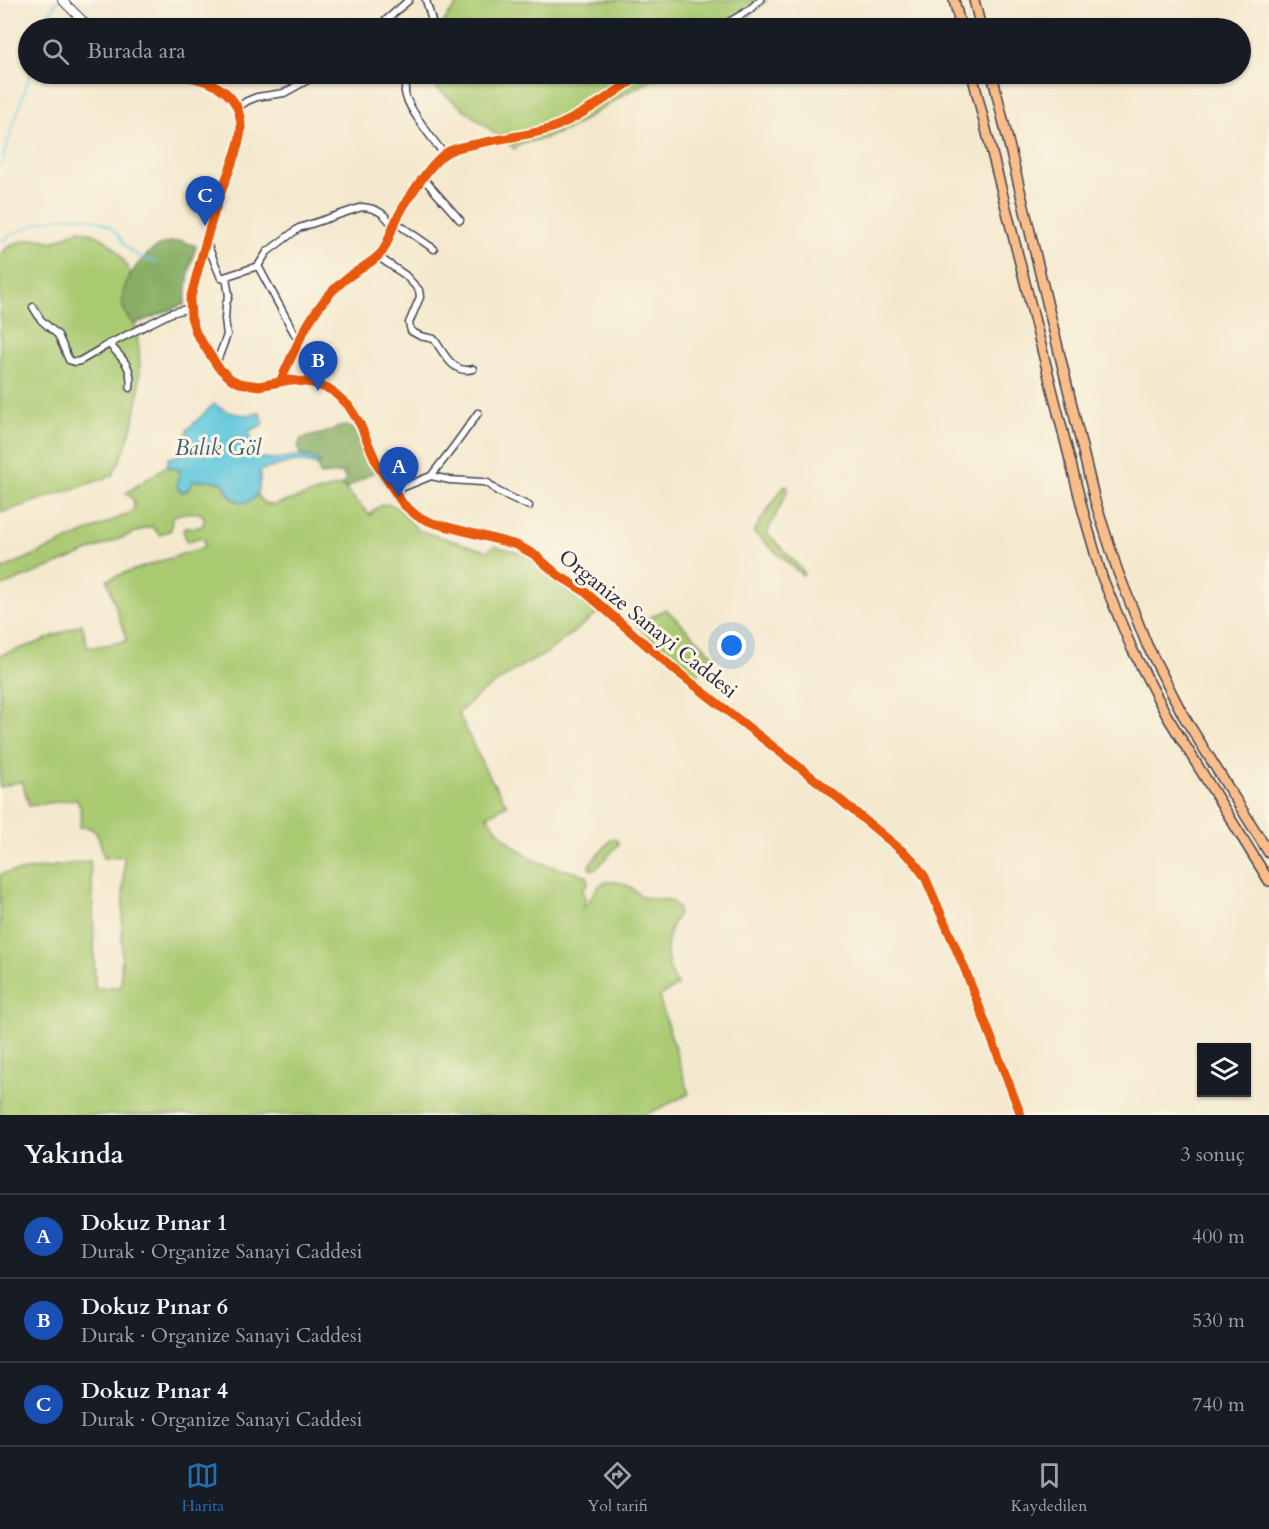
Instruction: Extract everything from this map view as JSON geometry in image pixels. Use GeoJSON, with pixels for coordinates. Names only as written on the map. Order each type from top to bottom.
{"type":"FeatureCollection","features":[{"type":"Feature","properties":{"kind":"highway"},"geometry":{"type":"LineString","coordinates":[[954,0],[958,18]]}},
{"type":"Feature","properties":{"kind":"highway"},"geometry":{"type":"LineString","coordinates":[[974,0],[978,18]]}},
{"type":"Feature","properties":{"kind":"highway"},"geometry":{"type":"LineString","coordinates":[[975,84],[1083,511],[1102,577],[1131,649],[1167,716],[1269,881]]}},
{"type":"Feature","properties":{"kind":"highway"},"geometry":{"type":"LineString","coordinates":[[994,84],[1095,501],[1118,572],[1147,645],[1183,715],[1269,853]]}},
{"type":"Feature","properties":{"kind":"street"},"geometry":{"type":"LineString","coordinates":[[62,0],[80,18]]}},
{"type":"Feature","properties":{"kind":"street"},"geometry":{"type":"LineString","coordinates":[[388,18],[409,0]]}},
{"type":"Feature","properties":{"kind":"street"},"geometry":{"type":"LineString","coordinates":[[426,0],[431,18]]}},
{"type":"Feature","properties":{"kind":"street"},"geometry":{"type":"LineString","coordinates":[[736,18],[760,0]]}},
{"type":"Feature","properties":{"kind":"street"},"geometry":{"type":"LineString","coordinates":[[215,84],[226,93],[237,108],[246,101],[284,93],[300,84]]}},
{"type":"Feature","properties":{"kind":"street"},"geometry":{"type":"LineString","coordinates":[[407,84],[407,102],[444,154]]}},
{"type":"Feature","properties":{"kind":"street"},"geometry":{"type":"LineString","coordinates":[[280,382],[298,342],[317,309],[342,282],[377,256],[389,240],[407,200],[444,154],[464,146],[552,128],[626,84]]}},
{"type":"Feature","properties":{"kind":"street","name":"Organize Sanayi Caddesi"},"geometry":{"type":"LineString","coordinates":[[237,108],[241,128],[239,140],[189,300],[196,333],[216,364],[239,384],[259,386],[290,380],[312,382],[331,390],[348,405],[360,424],[378,466],[403,504],[417,516],[433,523],[517,545],[535,555],[558,575],[584,591],[675,670],[893,842],[912,860],[925,877],[964,967],[1021,1115]]}},
{"type":"Feature","properties":{"kind":"street"},"geometry":{"type":"LineString","coordinates":[[423,178],[460,220]]}},
{"type":"Feature","properties":{"kind":"street"},"geometry":{"type":"LineString","coordinates":[[206,241],[221,278],[226,277],[258,266],[267,252],[299,228],[362,207],[381,212],[394,225],[434,249]]}},
{"type":"Feature","properties":{"kind":"street"},"geometry":{"type":"LineString","coordinates":[[377,256],[405,275],[419,290],[420,297],[409,323],[411,331],[434,339],[451,363],[459,369],[473,369]]}},
{"type":"Feature","properties":{"kind":"street"},"geometry":{"type":"LineString","coordinates":[[258,266],[298,342]]}},
{"type":"Feature","properties":{"kind":"street"},"geometry":{"type":"LineString","coordinates":[[216,364],[227,334],[225,319],[229,296],[226,277]]}},
{"type":"Feature","properties":{"kind":"street"},"geometry":{"type":"LineString","coordinates":[[33,307],[41,320],[58,335],[72,362],[81,361],[171,313],[190,308]]}},
{"type":"Feature","properties":{"kind":"street"},"geometry":{"type":"LineString","coordinates":[[110,344],[127,364],[130,371],[130,388]]}},
{"type":"Feature","properties":{"kind":"street"},"geometry":{"type":"LineString","coordinates":[[394,491],[431,476],[478,413]]}},
{"type":"Feature","properties":{"kind":"street"},"geometry":{"type":"LineString","coordinates":[[431,476],[488,483],[497,491],[529,506]]}},
{"type":"Feature","properties":{"kind":"green space"},"geometry":{"type":"Polygon","coordinates":[[[462,0],[767,0],[747,18],[446,18],[462,0]]]}},
{"type":"Feature","properties":{"kind":"green space"},"geometry":{"type":"Polygon","coordinates":[[[432,84],[644,84],[571,128],[543,139],[521,143],[515,149],[432,84]]]}},
{"type":"Feature","properties":{"kind":"green space"},"geometry":{"type":"Polygon","coordinates":[[[79,230],[89,232],[111,245],[131,274],[122,296],[129,318],[135,324],[140,363],[134,421],[112,476],[0,513],[0,254],[24,240],[38,239],[52,242],[79,230]]]}},
{"type":"Feature","properties":{"kind":"green space"},"geometry":{"type":"Polygon","coordinates":[[[182,241],[196,246],[189,272],[185,304],[135,324],[126,315],[123,304],[123,292],[128,280],[143,258],[153,250],[165,243],[182,241]]]}},
{"type":"Feature","properties":{"kind":"green space"},"geometry":{"type":"Polygon","coordinates":[[[347,426],[358,433],[362,439],[374,472],[345,489],[341,485],[346,481],[344,475],[341,473],[320,475],[317,465],[320,462],[300,455],[298,447],[301,439],[347,426]]]}},
{"type":"Feature","properties":{"kind":"green space"},"geometry":{"type":"Polygon","coordinates":[[[168,465],[170,468],[181,469],[183,492],[187,491],[192,481],[213,480],[224,483],[233,499],[243,502],[252,498],[257,492],[263,502],[274,505],[341,485],[370,515],[385,504],[393,506],[402,512],[417,530],[487,551],[494,546],[517,552],[531,559],[569,590],[572,596],[599,612],[544,655],[523,665],[481,693],[458,713],[486,771],[507,805],[487,816],[514,847],[540,862],[587,876],[588,883],[582,888],[585,896],[584,908],[601,884],[618,882],[641,896],[670,900],[678,908],[678,915],[671,927],[667,942],[667,958],[671,974],[678,985],[659,997],[689,1094],[645,1115],[0,1115],[0,874],[90,861],[95,988],[121,987],[124,856],[104,858],[95,832],[86,827],[79,827],[81,813],[76,799],[29,806],[22,781],[0,787],[0,655],[37,643],[82,624],[88,648],[127,641],[107,580],[204,547],[205,541],[200,537],[187,542],[183,530],[187,526],[193,528],[202,526],[203,516],[194,512],[176,515],[172,517],[171,530],[160,535],[151,526],[0,587],[0,570],[132,512],[134,502],[126,493],[168,465]]]}},
{"type":"Feature","properties":{"kind":"green space"},"geometry":{"type":"Polygon","coordinates":[[[787,485],[788,490],[767,533],[803,571],[802,575],[753,532],[784,486],[787,485]]]}},
{"type":"Feature","properties":{"kind":"green space"},"geometry":{"type":"Polygon","coordinates":[[[666,609],[715,657],[697,676],[637,625],[666,609]]]}},
{"type":"Feature","properties":{"kind":"green space"},"geometry":{"type":"Polygon","coordinates":[[[615,839],[618,845],[596,869],[590,869],[589,865],[611,840],[615,839]]]}},
{"type":"Feature","properties":{"kind":"water","name":"Balık Göl"},"geometry":{"type":"Polygon","coordinates":[[[214,404],[236,414],[260,413],[264,424],[249,431],[253,454],[270,459],[302,456],[321,462],[317,465],[303,462],[288,463],[260,471],[258,491],[250,501],[240,502],[234,499],[226,490],[224,483],[208,480],[193,481],[187,491],[181,491],[177,484],[181,470],[170,468],[168,459],[185,453],[187,430],[214,404]]]}},
{"type":"Feature","properties":{"kind":"waterway"},"geometry":{"type":"LineString","coordinates":[[47,18],[58,0]]}},
{"type":"Feature","properties":{"kind":"waterway"},"geometry":{"type":"LineString","coordinates":[[0,166],[27,84]]}},
{"type":"Feature","properties":{"kind":"waterway"},"geometry":{"type":"LineString","coordinates":[[0,242],[12,234],[41,222],[56,218],[87,218],[101,222],[114,230],[125,245],[137,255],[157,262]]}},
{"type":"Feature","properties":{"kind":"cycle path"},"geometry":{"type":"LineString","coordinates":[[212,84],[231,97],[236,105],[241,127],[190,300],[191,317],[196,333],[218,367],[239,383],[259,386],[290,380],[312,383],[331,390],[348,405],[360,424],[378,466],[403,504],[417,516],[433,523],[517,545],[535,555],[558,575],[584,591],[675,670],[826,788],[912,859],[925,877],[964,967],[1021,1115]]}},
{"type":"Feature","properties":{"kind":"cycle path"},"geometry":{"type":"LineString","coordinates":[[280,382],[305,329],[321,304],[342,282],[382,252],[409,198],[439,159],[449,151],[461,147],[552,128],[586,111],[627,84]]}},
{"type":"Feature","properties":{"kind":"place","name":"Dokuz Pınar 4"},"geometry":{"type":"Point","coordinates":[205,226]}},
{"type":"Feature","properties":{"kind":"place","name":"Dokuz Pınar 6"},"geometry":{"type":"Point","coordinates":[318,391]}},
{"type":"Feature","properties":{"kind":"place","name":"Dokuz Pınar 1"},"geometry":{"type":"Point","coordinates":[399,497]}}]}
